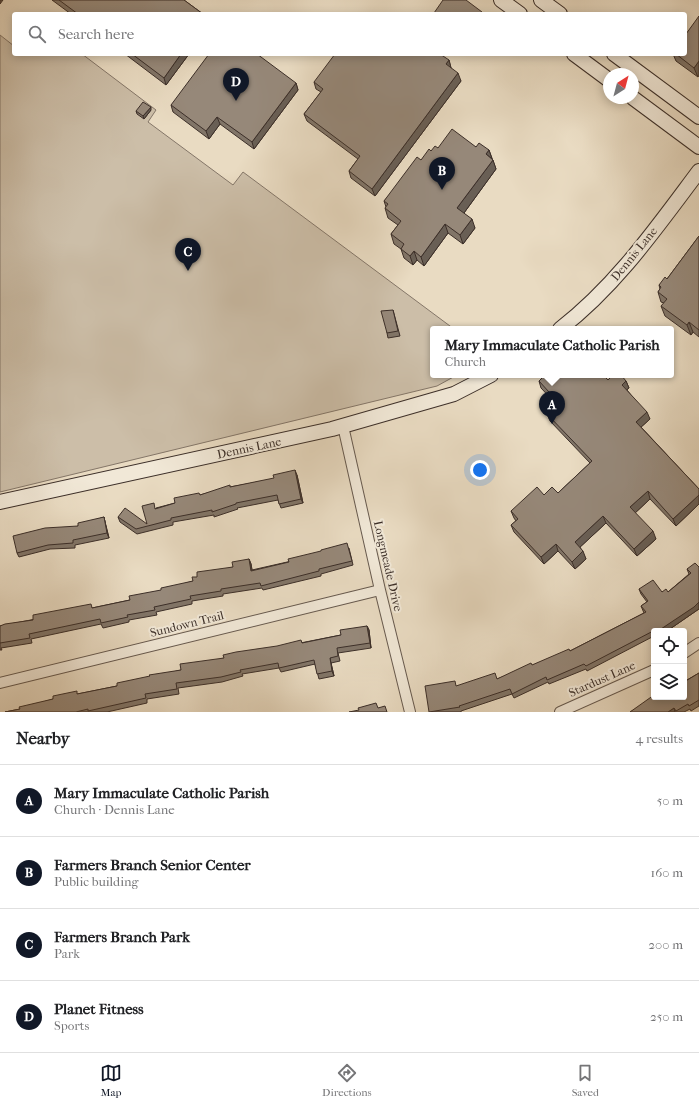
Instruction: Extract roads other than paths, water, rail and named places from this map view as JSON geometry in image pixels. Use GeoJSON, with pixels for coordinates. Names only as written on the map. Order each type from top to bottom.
{"type":"FeatureCollection","features":[{"type":"Feature","properties":{"kind":"street"},"geometry":{"type":"LineString","coordinates":[[501,0],[517,12]]}},
{"type":"Feature","properties":{"kind":"street"},"geometry":{"type":"LineString","coordinates":[[541,0],[557,12]]}},
{"type":"Feature","properties":{"kind":"street"},"geometry":{"type":"LineString","coordinates":[[577,56],[603,76]]}},
{"type":"Feature","properties":{"kind":"street"},"geometry":{"type":"LineString","coordinates":[[617,56],[699,117]]}},
{"type":"Feature","properties":{"kind":"street"},"geometry":{"type":"LineString","coordinates":[[639,102],[699,147]]}},
{"type":"Feature","properties":{"kind":"street","name":"Dennis Lane"},"geometry":{"type":"LineString","coordinates":[[564,326],[609,285],[644,243],[699,171]]}},
{"type":"Feature","properties":{"kind":"street","name":"Dennis Lane"},"geometry":{"type":"LineString","coordinates":[[0,502],[332,430],[449,396],[486,378]]}},
{"type":"Feature","properties":{"kind":"street","name":"Longmeade Drive"},"geometry":{"type":"LineString","coordinates":[[343,426],[380,590],[410,712]]}},
{"type":"Feature","properties":{"kind":"street","name":"Sundown Trail"},"geometry":{"type":"LineString","coordinates":[[0,683],[380,590]]}},
{"type":"Feature","properties":{"kind":"street"},"geometry":{"type":"LineString","coordinates":[[687,651],[699,643]]}},
{"type":"Feature","properties":{"kind":"street","name":"Stardust Lane"},"geometry":{"type":"LineString","coordinates":[[560,712],[651,671]]}},
{"type":"Feature","properties":{"kind":"place","name":"Planet Fitness"},"geometry":{"type":"Point","coordinates":[236,101]}},
{"type":"Feature","properties":{"kind":"place","name":"Farmers Branch Senior Center"},"geometry":{"type":"Point","coordinates":[442,190]}},
{"type":"Feature","properties":{"kind":"place","name":"Farmers Branch Park"},"geometry":{"type":"Point","coordinates":[188,271]}},
{"type":"Feature","properties":{"kind":"place","name":"Mary Immaculate Catholic Parish"},"geometry":{"type":"Point","coordinates":[552,424]}}]}
